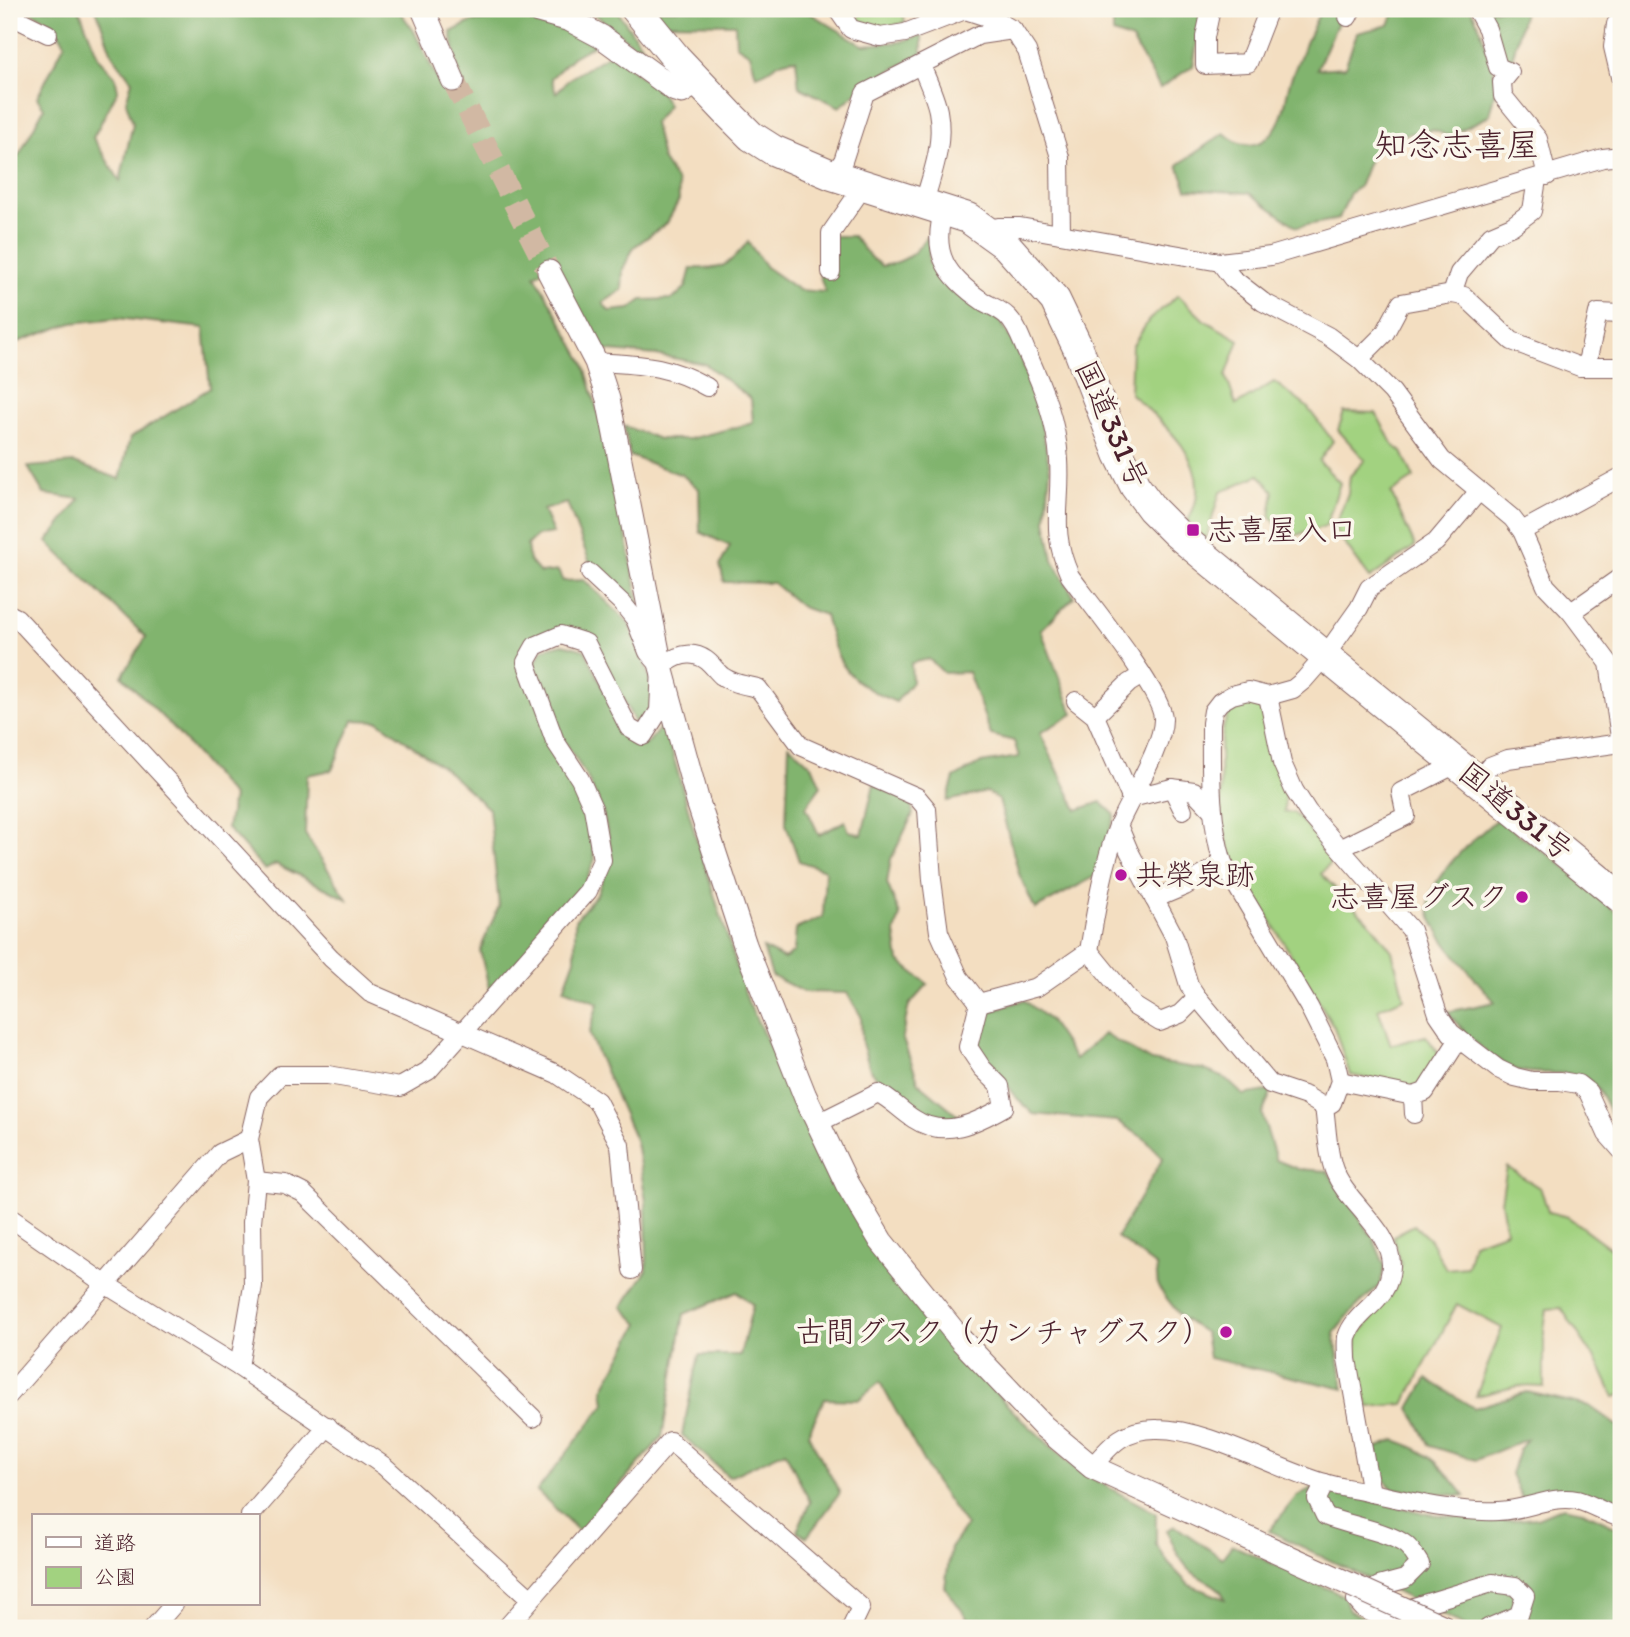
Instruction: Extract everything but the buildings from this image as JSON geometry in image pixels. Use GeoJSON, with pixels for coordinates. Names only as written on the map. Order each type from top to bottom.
{"type":"FeatureCollection","features":[{"type":"Feature","properties":{"kind":"highway","name":"国道331号"},"geometry":{"type":"LineString","coordinates":[[636,9],[698,82],[751,136],[773,150],[832,175],[934,205],[968,218],[988,230],[1022,261],[1055,300],[1078,348],[1119,454],[1144,498],[1175,532],[1621,898]]}},
{"type":"Feature","properties":{"kind":"street"},"geometry":{"type":"LineString","coordinates":[[423,9],[453,80]]}},
{"type":"Feature","properties":{"kind":"street"},"geometry":{"type":"LineString","coordinates":[[531,9],[570,20],[602,37],[675,90],[682,92],[698,82]]}},
{"type":"Feature","properties":{"kind":"street"},"geometry":{"type":"LineString","coordinates":[[837,9],[851,29],[880,37],[905,33],[965,10],[996,20],[1013,30],[1027,51],[1060,157],[1061,234]]}},
{"type":"Feature","properties":{"kind":"street"},"geometry":{"type":"LineString","coordinates":[[1211,9],[1205,37],[1205,65],[1248,63],[1269,9]]}},
{"type":"Feature","properties":{"kind":"street"},"geometry":{"type":"LineString","coordinates":[[1452,294],[1459,273],[1491,235],[1512,226],[1532,211],[1542,177],[1538,139],[1503,96],[1502,82],[1510,72],[1498,67],[1487,29],[1476,9]]}},
{"type":"Feature","properties":{"kind":"street"},"geometry":{"type":"LineString","coordinates":[[9,15],[48,34]]}},
{"type":"Feature","properties":{"kind":"street"},"geometry":{"type":"LineString","coordinates":[[1621,24],[1616,23],[1613,47],[1621,81]]}},
{"type":"Feature","properties":{"kind":"street"},"geometry":{"type":"LineString","coordinates":[[832,175],[843,160],[865,93],[979,35],[1013,30]]}},
{"type":"Feature","properties":{"kind":"street"},"geometry":{"type":"LineString","coordinates":[[921,65],[938,110],[940,134],[934,205],[941,252],[947,268],[961,284],[1007,316],[1017,331],[1047,398],[1056,435],[1059,461],[1056,520],[1062,560],[1070,576],[1150,686],[1163,718],[1160,734],[1118,825],[1106,864],[1089,951],[1037,986],[979,1003]]}},
{"type":"Feature","properties":{"kind":"street"},"geometry":{"type":"LineString","coordinates":[[988,230],[1020,227],[1220,262],[1271,256],[1603,158],[1621,156]]}},
{"type":"Feature","properties":{"kind":"street"},"geometry":{"type":"LineString","coordinates":[[831,272],[831,233],[865,184]]}},
{"type":"Feature","properties":{"kind":"street"},"geometry":{"type":"LineString","coordinates":[[1220,262],[1232,278],[1263,302],[1328,336],[1359,359],[1392,392],[1442,460],[1513,518],[1522,531],[1546,586],[1615,659],[1621,743],[1508,759],[1401,792],[1406,816],[1341,848]]}},
{"type":"Feature","properties":{"kind":"street"},"geometry":{"type":"LineString","coordinates":[[549,272],[596,362],[608,399],[661,667],[698,802],[745,945],[818,1123],[847,1184],[881,1241],[961,1340],[1043,1426],[1092,1467],[1446,1628]]}},
{"type":"Feature","properties":{"kind":"street"},"geometry":{"type":"LineString","coordinates":[[1359,359],[1385,333],[1401,303],[1452,294],[1464,296],[1512,341],[1580,367],[1621,367]]}},
{"type":"Feature","properties":{"kind":"street"},"geometry":{"type":"LineString","coordinates":[[1586,367],[1598,313],[1621,314]]}},
{"type":"Feature","properties":{"kind":"street"},"geometry":{"type":"LineString","coordinates":[[596,362],[655,366],[684,374],[707,387]]}},
{"type":"Feature","properties":{"kind":"street"},"geometry":{"type":"LineString","coordinates":[[1522,531],[1621,477]]}},
{"type":"Feature","properties":{"kind":"street"},"geometry":{"type":"LineString","coordinates":[[1324,1107],[1332,1103],[1340,1081],[1335,1059],[1309,1007],[1223,863],[1215,837],[1212,810],[1213,711],[1220,702],[1232,695],[1248,691],[1268,696],[1293,689],[1325,656],[1359,608],[1369,588],[1436,542],[1479,491]]}},
{"type":"Feature","properties":{"kind":"street"},"geometry":{"type":"LineString","coordinates":[[239,1367],[254,1286],[252,1222],[256,1181],[249,1139],[259,1097],[280,1075],[328,1074],[400,1087],[428,1071],[588,891],[602,860],[593,808],[580,779],[555,741],[526,662],[535,646],[561,635],[586,643],[629,729],[642,736],[659,711],[661,667],[648,652],[635,619],[590,573]]}},
{"type":"Feature","properties":{"kind":"street"},"geometry":{"type":"LineString","coordinates":[[1571,612],[1621,577]]}},
{"type":"Feature","properties":{"kind":"street"},"geometry":{"type":"LineString","coordinates":[[9,614],[17,618],[331,958],[370,993],[557,1074],[597,1101],[620,1145],[632,1270]]}},
{"type":"Feature","properties":{"kind":"street"},"geometry":{"type":"LineString","coordinates":[[661,667],[673,658],[688,653],[705,659],[722,676],[736,684],[758,688],[801,746],[917,797],[927,809],[939,932],[958,977],[979,1003]]}},
{"type":"Feature","properties":{"kind":"street"},"geometry":{"type":"LineString","coordinates":[[1095,716],[1129,683],[1142,675]]}},
{"type":"Feature","properties":{"kind":"street"},"geometry":{"type":"LineString","coordinates":[[1268,696],[1282,762],[1294,790],[1308,813],[1411,930],[1438,1014],[1451,1033],[1498,1069],[1515,1077],[1578,1084],[1588,1092],[1607,1134],[1621,1150]]}},
{"type":"Feature","properties":{"kind":"street"},"geometry":{"type":"LineString","coordinates":[[1076,701],[1095,716],[1131,799]]}},
{"type":"Feature","properties":{"kind":"street"},"geometry":{"type":"LineString","coordinates":[[1131,799],[1172,788],[1194,791],[1212,810]]}},
{"type":"Feature","properties":{"kind":"street"},"geometry":{"type":"LineString","coordinates":[[1172,788],[1183,810]]}},
{"type":"Feature","properties":{"kind":"street"},"geometry":{"type":"LineString","coordinates":[[1118,825],[1174,936],[1189,985],[1197,998],[1270,1084],[1306,1096],[1324,1107]]}},
{"type":"Feature","properties":{"kind":"street"},"geometry":{"type":"LineString","coordinates":[[1154,899],[1185,886],[1223,863]]}},
{"type":"Feature","properties":{"kind":"street"},"geometry":{"type":"LineString","coordinates":[[1089,951],[1134,1006],[1160,1022],[1180,1014],[1197,998]]}},
{"type":"Feature","properties":{"kind":"street"},"geometry":{"type":"LineString","coordinates":[[818,1123],[878,1093],[891,1099],[915,1120],[941,1130],[978,1121],[1004,1107],[1000,1086],[982,1068],[968,1047],[979,1003]]}},
{"type":"Feature","properties":{"kind":"street"},"geometry":{"type":"LineString","coordinates":[[1340,1081],[1414,1105],[1459,1039]]}},
{"type":"Feature","properties":{"kind":"street"},"geometry":{"type":"LineString","coordinates":[[1324,1107],[1333,1169],[1341,1184],[1385,1242],[1391,1263],[1390,1277],[1384,1292],[1358,1321],[1348,1337],[1347,1359],[1371,1493]]}},
{"type":"Feature","properties":{"kind":"street"},"geometry":{"type":"LineString","coordinates":[[9,1395],[220,1153],[249,1139]]}},
{"type":"Feature","properties":{"kind":"street"},"geometry":{"type":"LineString","coordinates":[[256,1181],[285,1184],[303,1193],[533,1418]]}},
{"type":"Feature","properties":{"kind":"street"},"geometry":{"type":"LineString","coordinates":[[9,1217],[106,1284],[328,1426],[384,1466],[531,1599]]}},
{"type":"Feature","properties":{"kind":"street"},"geometry":{"type":"LineString","coordinates":[[252,1514],[328,1426]]}},
{"type":"Feature","properties":{"kind":"street"},"geometry":{"type":"LineString","coordinates":[[1092,1467],[1113,1443],[1126,1435],[1142,1429],[1161,1429],[1198,1436],[1325,1483],[1419,1503],[1498,1511],[1559,1498],[1579,1501],[1621,1518]]}},
{"type":"Feature","properties":{"kind":"street"},"geometry":{"type":"LineString","coordinates":[[506,1628],[670,1441],[861,1607],[851,1628]]}},
{"type":"Feature","properties":{"kind":"street"},"geometry":{"type":"LineString","coordinates":[[1325,1483],[1317,1499],[1325,1516],[1388,1536],[1407,1546],[1420,1564],[1405,1579],[1379,1586],[1356,1600],[1364,1609],[1381,1617],[1492,1583],[1515,1586],[1525,1596],[1519,1615],[1488,1628]]}},
{"type":"Feature","properties":{"kind":"street"},"geometry":{"type":"LineString","coordinates":[[153,1628],[172,1606]]}},
{"type":"Feature","properties":{"kind":"green space"},"geometry":{"type":"Polygon","coordinates":[[[27,9],[79,9],[99,59],[115,76],[118,90],[93,138],[120,181],[133,123],[126,102],[132,81],[112,54],[96,9],[398,9],[414,31],[443,91],[460,81],[451,32],[471,22],[522,15],[570,26],[594,45],[573,57],[551,78],[556,93],[569,79],[612,53],[660,92],[668,105],[654,123],[662,159],[678,183],[679,200],[667,223],[634,247],[623,269],[622,290],[603,303],[609,311],[630,309],[642,300],[673,299],[686,287],[691,268],[724,265],[748,242],[766,267],[799,290],[825,292],[820,276],[825,236],[853,236],[871,258],[882,266],[909,256],[929,235],[929,263],[947,288],[1001,322],[1020,355],[1039,411],[1050,470],[1046,520],[1053,560],[1074,597],[1041,630],[1073,714],[1040,733],[1077,810],[1101,802],[1115,815],[1096,876],[1035,909],[1019,874],[999,800],[987,792],[947,801],[954,778],[981,763],[1019,757],[1014,741],[991,735],[968,672],[944,673],[929,659],[911,663],[912,682],[896,702],[866,687],[847,670],[835,648],[825,615],[802,607],[773,583],[724,582],[720,565],[730,546],[700,532],[699,489],[682,475],[630,456],[624,426],[659,439],[689,439],[753,423],[751,399],[705,364],[656,355],[599,350],[555,264],[535,275],[584,363],[613,465],[641,614],[607,576],[590,563],[567,503],[543,510],[553,533],[536,536],[527,545],[529,560],[540,573],[558,571],[563,581],[584,580],[628,622],[645,663],[654,696],[642,726],[635,723],[593,640],[561,628],[519,658],[587,812],[595,859],[583,889],[490,993],[480,950],[499,906],[489,809],[445,769],[378,721],[353,720],[332,770],[307,775],[305,834],[347,899],[276,864],[265,870],[227,828],[233,797],[177,732],[122,676],[146,637],[47,542],[80,499],[44,494],[28,467],[74,463],[120,479],[130,438],[210,388],[204,328],[117,318],[72,323],[9,345],[9,153],[18,157],[44,108],[37,98],[65,43],[53,24],[27,9]]]}},
{"type":"Feature","properties":{"kind":"green space"},"geometry":{"type":"Polygon","coordinates":[[[581,9],[616,9],[650,58],[596,15],[581,9]]]}},
{"type":"Feature","properties":{"kind":"green space"},"geometry":{"type":"Polygon","coordinates":[[[650,9],[803,9],[863,45],[900,42],[922,35],[922,54],[866,84],[840,107],[799,87],[796,59],[778,63],[756,75],[750,54],[736,45],[735,24],[659,23],[650,9]]]}},
{"type":"Feature","properties":{"kind":"green space"},"geometry":{"type":"Polygon","coordinates":[[[887,9],[902,9],[905,22],[880,28],[856,21],[863,12],[873,14],[887,9]]]}},
{"type":"Feature","properties":{"kind":"green space"},"geometry":{"type":"Polygon","coordinates":[[[1113,9],[1203,9],[1193,66],[1160,88],[1132,40],[1113,33],[1113,9]]]}},
{"type":"Feature","properties":{"kind":"green space"},"geometry":{"type":"Polygon","coordinates":[[[1321,9],[1344,9],[1317,69],[1345,67],[1357,33],[1389,25],[1395,9],[1471,9],[1480,28],[1497,82],[1489,116],[1449,136],[1433,130],[1382,138],[1372,154],[1359,187],[1350,193],[1339,219],[1297,227],[1249,193],[1187,189],[1178,165],[1224,133],[1233,140],[1250,145],[1272,133],[1282,115],[1291,79],[1321,9]]]}},
{"type":"Feature","properties":{"kind":"green space"},"geometry":{"type":"Polygon","coordinates":[[[1485,9],[1535,9],[1524,11],[1511,64],[1502,61],[1494,23],[1485,9]]]}},
{"type":"Feature","properties":{"kind":"green space"},"geometry":{"type":"Polygon","coordinates":[[[1178,295],[1204,320],[1239,340],[1226,376],[1236,405],[1274,382],[1307,407],[1333,441],[1319,461],[1340,483],[1326,526],[1287,538],[1270,516],[1274,491],[1259,475],[1220,492],[1206,540],[1188,521],[1196,500],[1194,468],[1178,440],[1130,393],[1132,347],[1149,320],[1178,295]]]}},
{"type":"Feature","properties":{"kind":"green space"},"geometry":{"type":"Polygon","coordinates":[[[1344,412],[1376,413],[1393,445],[1402,452],[1414,478],[1391,493],[1415,546],[1370,578],[1334,529],[1348,493],[1350,476],[1365,460],[1338,430],[1344,412]]]}},
{"type":"Feature","properties":{"kind":"green space"},"geometry":{"type":"Polygon","coordinates":[[[563,644],[585,650],[626,736],[646,745],[664,723],[698,844],[748,1002],[842,1193],[888,1270],[952,1348],[1017,1415],[1078,1471],[1156,1513],[1156,1545],[1189,1585],[1225,1599],[1219,1589],[1195,1574],[1183,1562],[1167,1530],[1175,1526],[1222,1558],[1232,1545],[1344,1596],[1349,1611],[1372,1621],[1402,1620],[1420,1628],[1170,1628],[1150,1622],[1132,1622],[1129,1628],[983,1628],[968,1619],[945,1587],[951,1547],[966,1526],[933,1479],[880,1382],[858,1400],[824,1399],[808,1434],[840,1493],[807,1537],[797,1531],[810,1502],[785,1451],[729,1477],[682,1435],[699,1355],[740,1355],[753,1305],[737,1292],[684,1314],[662,1437],[580,1532],[537,1491],[605,1404],[603,1389],[639,1324],[622,1307],[647,1270],[646,1201],[636,1142],[589,1034],[598,1003],[564,989],[575,959],[575,920],[597,894],[612,854],[602,809],[587,777],[562,737],[534,665],[543,649],[563,644]]]}},
{"type":"Feature","properties":{"kind":"green space"},"geometry":{"type":"Polygon","coordinates":[[[1254,703],[1261,708],[1285,790],[1284,812],[1294,813],[1335,857],[1321,874],[1372,925],[1392,951],[1404,998],[1378,1009],[1391,1045],[1426,1036],[1439,1054],[1424,1082],[1414,1088],[1350,1075],[1334,1027],[1230,852],[1221,818],[1220,748],[1230,710],[1238,704],[1254,703]]]}},
{"type":"Feature","properties":{"kind":"green space"},"geometry":{"type":"Polygon","coordinates":[[[789,745],[813,767],[821,786],[806,807],[819,835],[845,821],[849,831],[862,835],[874,784],[911,803],[913,814],[891,859],[887,883],[900,915],[895,933],[899,961],[928,984],[909,1005],[902,1037],[919,1083],[959,1116],[942,1124],[918,1116],[886,1089],[870,1069],[862,1043],[861,1016],[847,993],[804,992],[772,976],[763,948],[784,959],[794,952],[796,929],[823,917],[825,870],[799,861],[786,824],[789,745]]]}},
{"type":"Feature","properties":{"kind":"green space"},"geometry":{"type":"Polygon","coordinates":[[[1497,819],[1560,863],[1621,916],[1621,1133],[1599,1091],[1587,1079],[1577,1075],[1512,1068],[1485,1051],[1447,1012],[1495,1002],[1440,934],[1430,913],[1429,901],[1442,874],[1452,861],[1497,819]]]}},
{"type":"Feature","properties":{"kind":"green space"},"geometry":{"type":"Polygon","coordinates":[[[1024,1000],[1049,1020],[1075,1059],[1104,1034],[1151,1061],[1202,1069],[1225,1078],[1243,1095],[1272,1090],[1262,1114],[1276,1160],[1298,1169],[1327,1171],[1373,1238],[1385,1266],[1380,1285],[1351,1312],[1334,1333],[1344,1389],[1209,1358],[1205,1333],[1182,1318],[1158,1287],[1156,1266],[1117,1237],[1163,1158],[1145,1139],[1117,1121],[1033,1114],[1013,1094],[979,1046],[985,1013],[1024,1000]]]}},
{"type":"Feature","properties":{"kind":"green space"},"geometry":{"type":"Polygon","coordinates":[[[1507,1167],[1541,1189],[1548,1212],[1568,1217],[1621,1256],[1621,1395],[1614,1397],[1600,1366],[1561,1308],[1547,1309],[1544,1329],[1544,1387],[1518,1386],[1476,1396],[1502,1328],[1457,1304],[1404,1404],[1369,1407],[1359,1379],[1356,1339],[1395,1288],[1401,1264],[1393,1236],[1414,1225],[1430,1240],[1446,1269],[1467,1267],[1473,1243],[1506,1231],[1501,1201],[1507,1167]]]}},
{"type":"Feature","properties":{"kind":"green space"},"geometry":{"type":"Polygon","coordinates":[[[1427,1379],[1474,1408],[1527,1392],[1589,1406],[1621,1428],[1621,1510],[1563,1489],[1523,1501],[1511,1474],[1519,1450],[1527,1439],[1476,1460],[1430,1446],[1410,1408],[1427,1379]]]}},
{"type":"Feature","properties":{"kind":"green space"},"geometry":{"type":"Polygon","coordinates":[[[1395,1440],[1435,1461],[1465,1496],[1393,1489],[1379,1474],[1372,1450],[1395,1440]]]}},
{"type":"Feature","properties":{"kind":"green space"},"geometry":{"type":"Polygon","coordinates":[[[1314,1487],[1429,1514],[1498,1521],[1537,1518],[1563,1507],[1583,1511],[1621,1529],[1621,1628],[1470,1628],[1269,1531],[1297,1496],[1314,1487]]]}},
{"type":"Feature","properties":{"kind":"tunnel"},"geometry":{"type":"LineString","coordinates":[[453,80],[549,272]]}},
{"type":"Feature","properties":{"kind":"place","name":"志喜屋入口"},"geometry":{"type":"Point","coordinates":[1193,530]}},
{"type":"Feature","properties":{"kind":"place","name":"共榮泉跡"},"geometry":{"type":"Point","coordinates":[1121,875]}},
{"type":"Feature","properties":{"kind":"place","name":"志喜屋グスク"},"geometry":{"type":"Point","coordinates":[1522,897]}},
{"type":"Feature","properties":{"kind":"place","name":"古間グスク（カンチャグスク）"},"geometry":{"type":"Point","coordinates":[1226,1332]}},
{"type":"Feature","properties":{"kind":"district","name":"知念志喜屋"},"geometry":{"type":"Point","coordinates":[1457,144]}}]}
